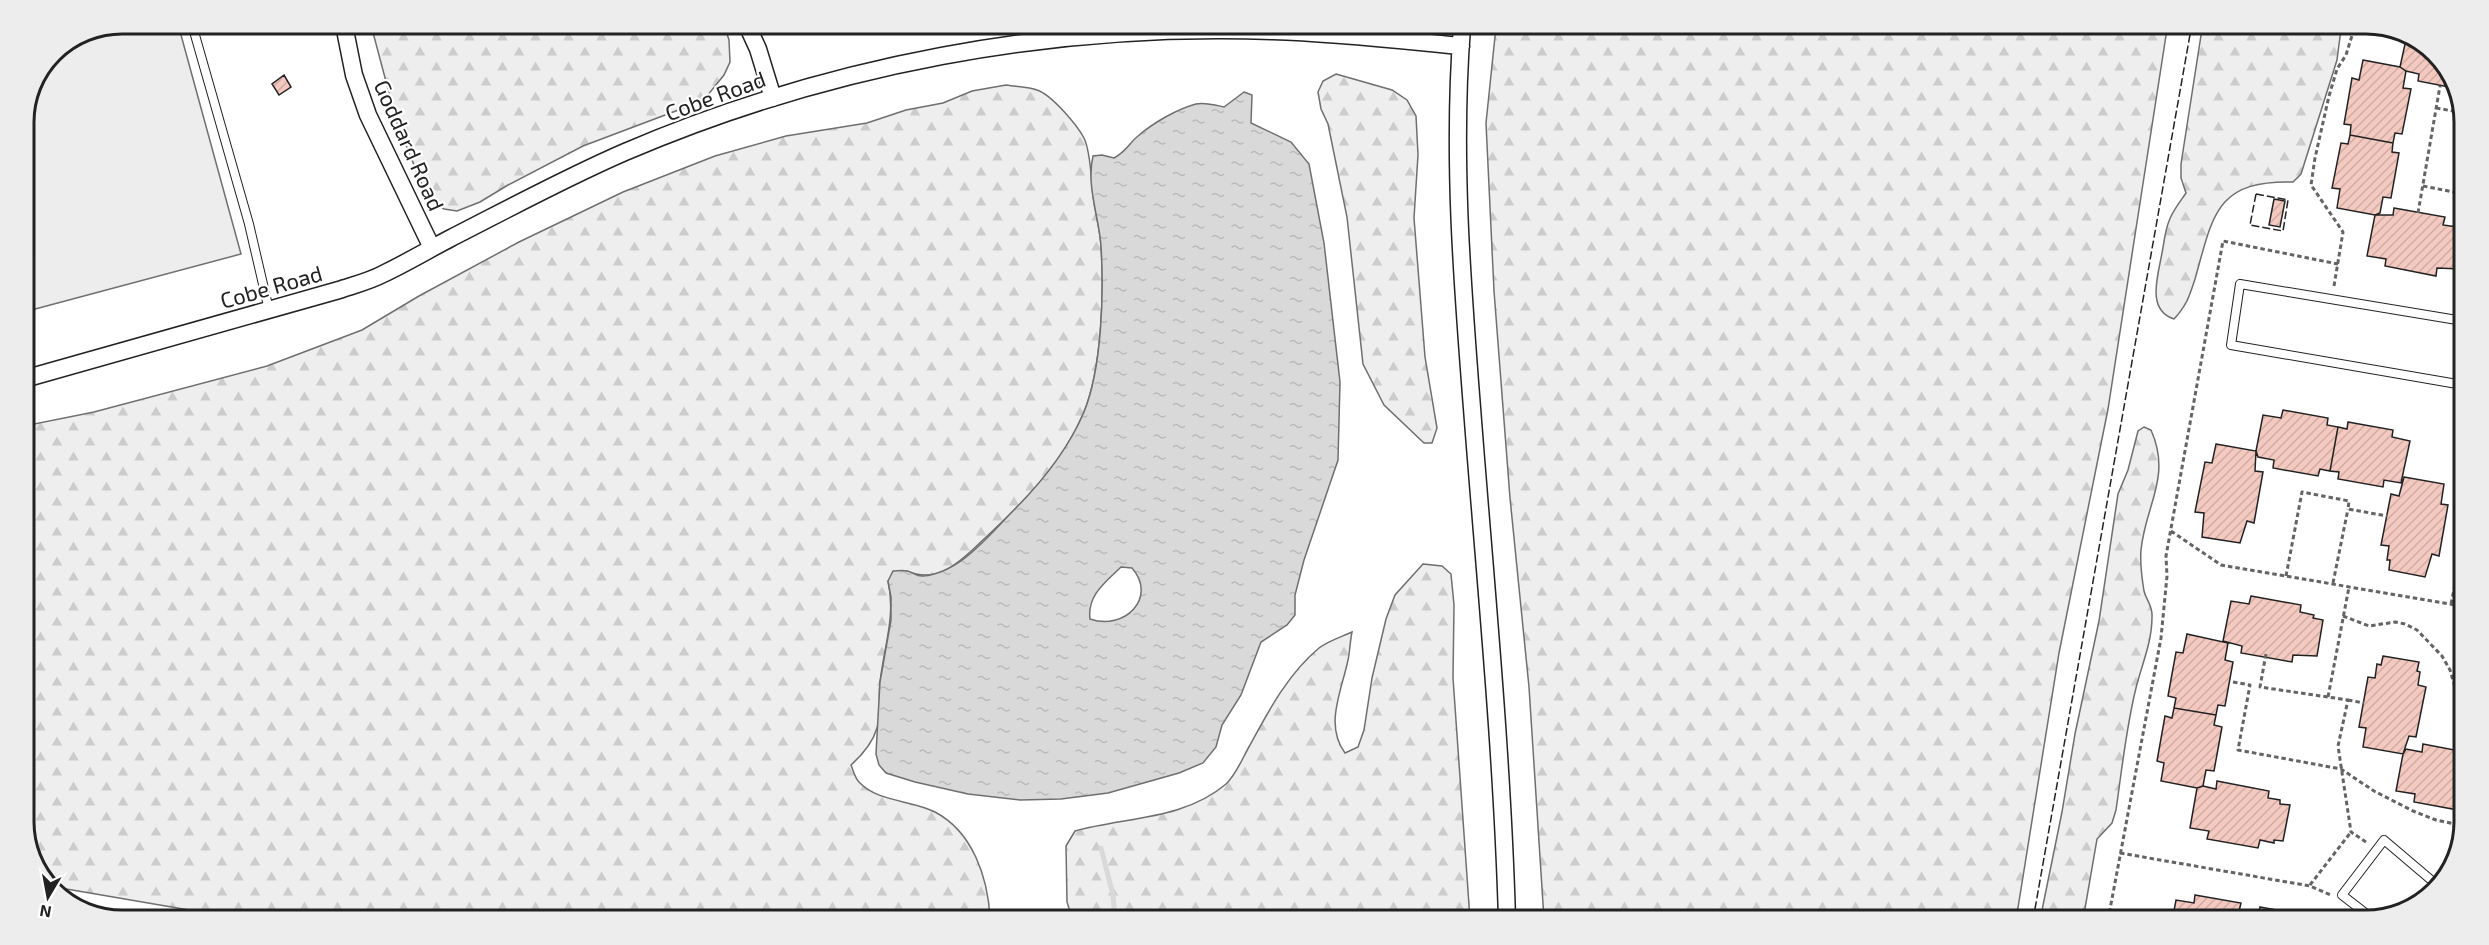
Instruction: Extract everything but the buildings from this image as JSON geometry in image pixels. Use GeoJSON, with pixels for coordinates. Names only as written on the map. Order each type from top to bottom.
{"type":"FeatureCollection","features":[{"type":"Feature","properties":{"kind":"street","name":"Goddard Road"},"geometry":{"type":"LineString","coordinates":[[346,34],[354,75],[368,115],[432,248]]}},
{"type":"Feature","properties":{"kind":"street"},"geometry":{"type":"LineString","coordinates":[[751,34],[758,49],[773,98]]}},
{"type":"Feature","properties":{"kind":"street","name":"Cobe Road"},"geometry":{"type":"LineString","coordinates":[[34,376],[381,276],[550,188],[625,152],[773,98],[862,73],[928,59],[1011,45],[1106,34]]}},
{"type":"Feature","properties":{"kind":"street","name":"Cobe Road"},"geometry":{"type":"LineString","coordinates":[[1311,34],[1461,46]]}},
{"type":"Feature","properties":{"kind":"street"},"geometry":{"type":"LineString","coordinates":[[1462,34],[1458,162],[1462,279],[1495,696],[1507,910]]}},
{"type":"Feature","properties":{"kind":"lane"},"geometry":{"type":"LineString","coordinates":[[195,34],[249,224],[269,310]]}},
{"type":"Feature","properties":{"kind":"lane"},"geometry":{"type":"LineString","coordinates":[[2454,320],[2240,284],[2230,345],[2454,383]]}},
{"type":"Feature","properties":{"kind":"lane"},"geometry":{"type":"LineString","coordinates":[[2362,910],[2342,894],[2384,840],[2432,881]]}},
{"type":"Feature","properties":{"kind":"path"},"geometry":{"type":"LineString","coordinates":[[2331,299],[2343,232],[2311,185],[2314,158],[2329,96],[2337,69],[2346,55],[2352,34]]}},
{"type":"Feature","properties":{"kind":"path"},"geometry":{"type":"LineString","coordinates":[[2418,213],[2440,86]]}},
{"type":"Feature","properties":{"kind":"path"},"geometry":{"type":"LineString","coordinates":[[2436,108],[2453,111]]}},
{"type":"Feature","properties":{"kind":"path"},"geometry":{"type":"LineString","coordinates":[[2423,186],[2454,192]]}},
{"type":"Feature","properties":{"kind":"path"},"geometry":{"type":"LineString","coordinates":[[2110,910],[2161,639],[2167,576],[2166,556],[2223,242],[2338,264]]}},
{"type":"Feature","properties":{"kind":"path"},"geometry":{"type":"LineString","coordinates":[[2286,576],[2302,492],[2349,501],[2332,584]]}},
{"type":"Feature","properties":{"kind":"path"},"geometry":{"type":"LineString","coordinates":[[2348,509],[2386,516]]}},
{"type":"Feature","properties":{"kind":"path"},"geometry":{"type":"LineString","coordinates":[[2171,531],[2221,566],[2454,605]]}},
{"type":"Feature","properties":{"kind":"path"},"geometry":{"type":"LineString","coordinates":[[2328,697],[2349,586]]}},
{"type":"Feature","properties":{"kind":"path"},"geometry":{"type":"LineString","coordinates":[[2451,604],[2454,590]]}},
{"type":"Feature","properties":{"kind":"path"},"geometry":{"type":"LineString","coordinates":[[2343,616],[2369,626],[2395,622],[2417,630],[2447,664],[2454,686]]}},
{"type":"Feature","properties":{"kind":"path"},"geometry":{"type":"LineString","coordinates":[[2260,687],[2266,654]]}},
{"type":"Feature","properties":{"kind":"path"},"geometry":{"type":"LineString","coordinates":[[2233,682],[2364,703]]}},
{"type":"Feature","properties":{"kind":"path"},"geometry":{"type":"LineString","coordinates":[[2250,685],[2238,750],[2341,769],[2374,791],[2413,811],[2454,824]]}},
{"type":"Feature","properties":{"kind":"path"},"geometry":{"type":"LineString","coordinates":[[2310,886],[2350,832],[2338,746],[2348,700]]}},
{"type":"Feature","properties":{"kind":"path"},"geometry":{"type":"LineString","coordinates":[[2350,832],[2377,849]]}},
{"type":"Feature","properties":{"kind":"path"},"geometry":{"type":"LineString","coordinates":[[2120,853],[2310,886],[2329,895],[2342,894]]}},
{"type":"Feature","properties":{"kind":"green space"},"geometry":{"type":"Polygon","coordinates":[[[373,34],[727,34],[729,40],[730,62],[724,75],[707,96],[689,106],[583,146],[480,202],[457,211],[444,209],[433,202],[425,192],[397,123],[373,34]]]}},
{"type":"Feature","properties":{"kind":"green space"},"geometry":{"type":"Polygon","coordinates":[[[1495,34],[2166,34],[2108,409],[2059,653],[2018,910],[1543,910],[1529,687],[1510,498],[1494,291],[1486,123],[1495,34]]]}},
{"type":"Feature","properties":{"kind":"green space"},"geometry":{"type":"Polygon","coordinates":[[[2201,34],[2340,34],[2337,60],[2301,174],[2293,182],[2267,183],[2247,187],[2232,195],[2222,206],[2213,220],[2189,296],[2174,319],[2165,315],[2160,308],[2156,291],[2168,225],[2186,193],[2181,178],[2181,164],[2201,34]]]}},
{"type":"Feature","properties":{"kind":"green space"},"geometry":{"type":"Polygon","coordinates":[[[1336,74],[1392,90],[1407,100],[1416,116],[1418,155],[1414,218],[1425,357],[1437,428],[1432,443],[1424,443],[1384,405],[1363,364],[1347,217],[1328,124],[1321,109],[1318,92],[1323,81],[1336,74]]]}},
{"type":"Feature","properties":{"kind":"green space"},"geometry":{"type":"Polygon","coordinates":[[[1006,85],[1026,87],[1043,93],[1064,111],[1086,144],[1102,265],[1102,307],[1095,374],[1084,412],[1075,431],[1041,481],[1014,511],[967,555],[940,573],[919,575],[907,571],[888,581],[891,607],[880,682],[878,723],[870,743],[851,765],[855,776],[866,789],[935,812],[959,831],[969,844],[982,872],[989,910],[189,910],[78,891],[78,867],[46,867],[36,840],[35,829],[34,424],[94,412],[267,366],[362,330],[519,242],[623,192],[715,156],[786,136],[867,123],[906,110],[943,103],[972,91],[1006,85]]]}},
{"type":"Feature","properties":{"kind":"green space"},"geometry":{"type":"Polygon","coordinates":[[[2144,427],[2151,430],[2159,462],[2155,491],[2143,534],[2141,555],[2144,591],[2152,613],[2152,626],[2130,718],[2116,810],[2112,823],[2097,839],[2085,910],[2042,910],[2099,621],[2118,494],[2128,470],[2138,431],[2144,427]]]}},
{"type":"Feature","properties":{"kind":"green space"},"geometry":{"type":"Polygon","coordinates":[[[1423,564],[1442,566],[1451,574],[1454,605],[1453,678],[1469,910],[1070,910],[1067,902],[1066,846],[1075,831],[1173,811],[1210,796],[1230,780],[1272,706],[1298,669],[1330,641],[1352,632],[1349,657],[1335,719],[1339,742],[1345,753],[1358,747],[1364,730],[1372,678],[1386,619],[1395,595],[1423,564]]]}},
{"type":"Feature","properties":{"kind":"shaded area"},"geometry":{"type":"Polygon","coordinates":[[[181,34],[241,254],[34,309],[34,122],[41,89],[49,73],[60,60],[73,49],[105,36],[181,34]]]}},
{"type":"Feature","properties":{"kind":"water"},"geometry":{"type":"Polygon","coordinates":[[[1244,92],[1252,95],[1251,123],[1291,142],[1309,164],[1324,243],[1340,382],[1338,460],[1304,560],[1295,595],[1295,615],[1287,625],[1261,642],[1241,695],[1222,725],[1216,747],[1203,763],[1179,773],[1108,793],[1061,799],[1020,800],[968,794],[886,773],[879,765],[876,754],[880,682],[891,620],[888,581],[893,571],[907,571],[921,576],[937,573],[949,568],[973,551],[1044,477],[1078,426],[1084,412],[1095,374],[1098,353],[1102,286],[1100,235],[1091,178],[1093,156],[1102,155],[1114,158],[1151,126],[1189,106],[1203,103],[1224,107],[1244,92]],[[1121,567],[1099,590],[1091,603],[1090,619],[1115,620],[1134,609],[1141,590],[1139,579],[1132,568],[1121,567]]]}},
{"type":"Feature","properties":{"kind":"waterway"},"geometry":{"type":"LineString","coordinates":[[1101,848],[1113,895],[1114,910]]}},
{"type":"Feature","properties":{"kind":"fence"},"geometry":{"type":"LineString","coordinates":[[2035,910],[2190,34]]}},
{"type":"Feature","properties":{"kind":"fence"},"geometry":{"type":"LineString","coordinates":[[2256,194],[2288,200],[2283,231],[2250,225],[2256,194]]}}]}
